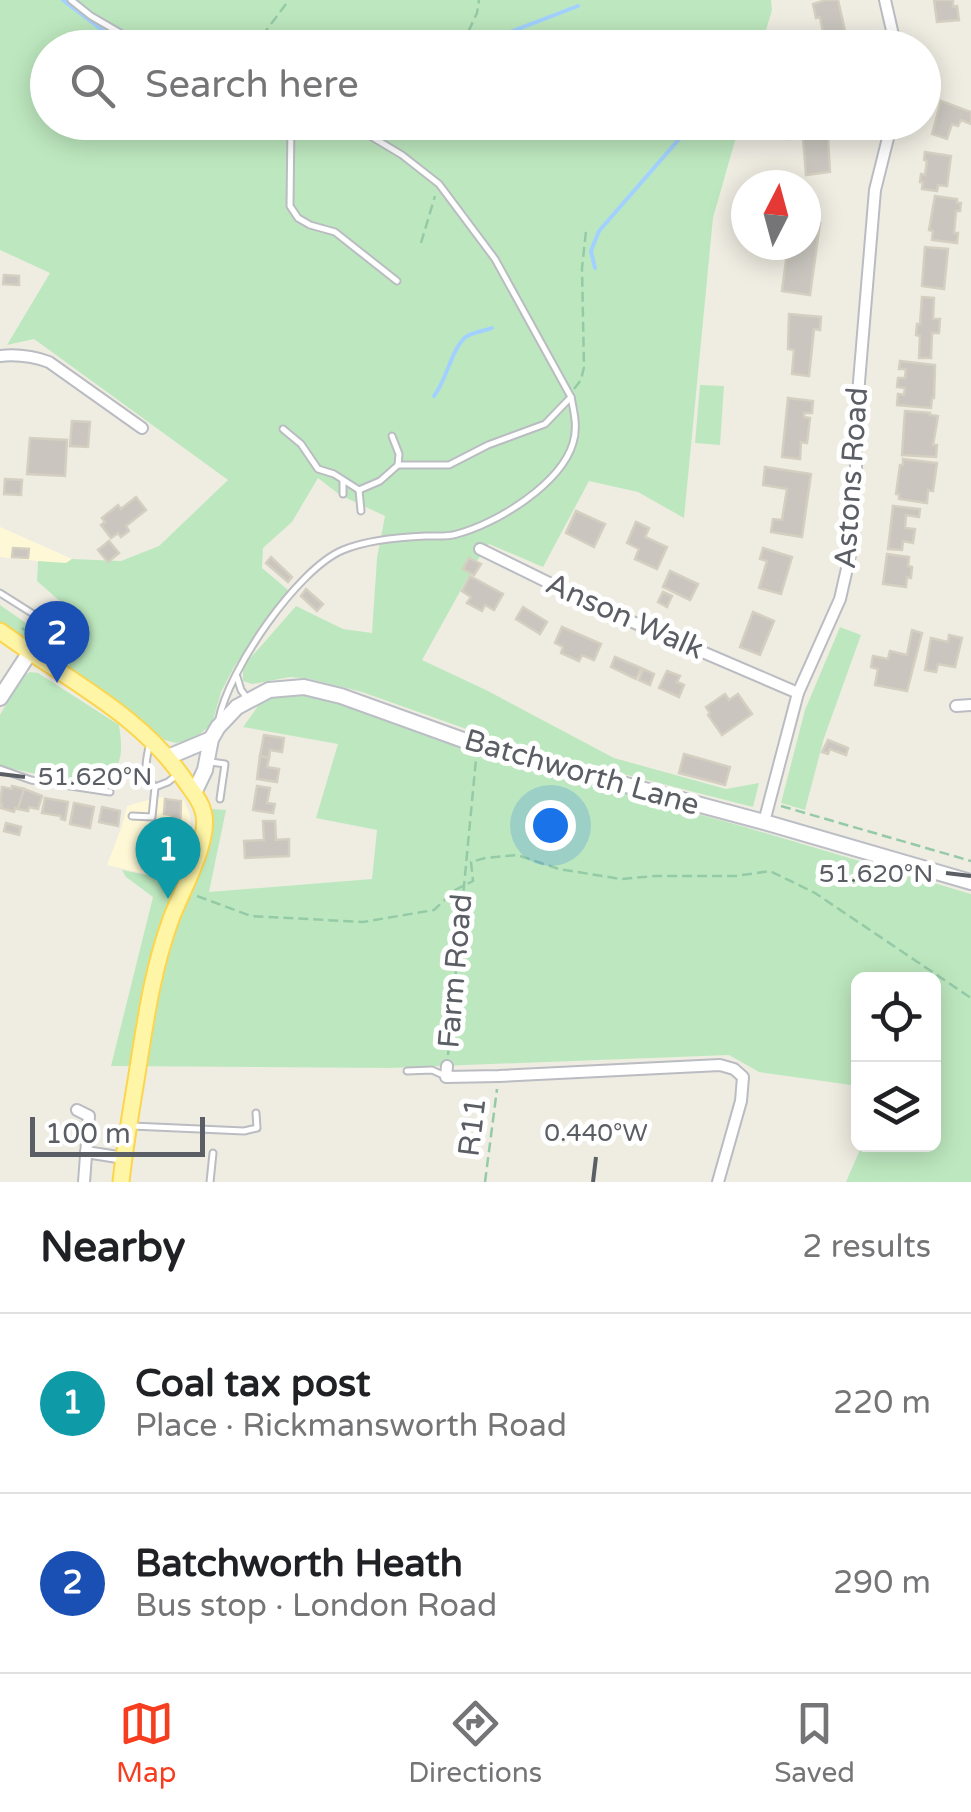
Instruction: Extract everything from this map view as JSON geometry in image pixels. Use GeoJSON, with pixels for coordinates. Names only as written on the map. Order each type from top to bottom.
{"type":"FeatureCollection","features":[{"type":"Feature","properties":{"kind":"main road"},"geometry":{"type":"LineString","coordinates":[[0,631],[94,694],[150,740],[180,772],[204,814],[200,850],[181,890],[154,974],[122,1182]]}},
{"type":"Feature","properties":{"kind":"street"},"geometry":{"type":"LineString","coordinates":[[886,0],[892,30]]}},
{"type":"Feature","properties":{"kind":"street","name":"Astons Road"},"geometry":{"type":"LineString","coordinates":[[764,822],[798,693],[840,599],[853,542],[856,418],[875,190],[888,140]]}},
{"type":"Feature","properties":{"kind":"street"},"geometry":{"type":"LineString","coordinates":[[0,356],[20,354],[49,362],[142,428]]}},
{"type":"Feature","properties":{"kind":"street","name":"Anson Walk"},"geometry":{"type":"LineString","coordinates":[[480,549],[600,608],[798,693]]}},
{"type":"Feature","properties":{"kind":"street"},"geometry":{"type":"LineString","coordinates":[[0,698],[30,652]]}},
{"type":"Feature","properties":{"kind":"street","name":"Batchworth Lane"},"geometry":{"type":"LineString","coordinates":[[248,699],[281,688],[304,688],[341,696],[478,745],[971,882]]}},
{"type":"Feature","properties":{"kind":"street"},"geometry":{"type":"LineString","coordinates":[[168,757],[214,733],[248,699]]}},
{"type":"Feature","properties":{"kind":"street"},"geometry":{"type":"LineString","coordinates":[[956,706],[971,704]]}},
{"type":"Feature","properties":{"kind":"street"},"geometry":{"type":"LineString","coordinates":[[194,793],[208,762],[214,733]]}},
{"type":"Feature","properties":{"kind":"street","name":"Farm Road"},"geometry":{"type":"LineString","coordinates":[[446,1071],[499,1076],[720,1065],[734,1069],[743,1077],[740,1101],[718,1182]]}},
{"type":"Feature","properties":{"kind":"street"},"geometry":{"type":"LineString","coordinates":[[77,1110],[89,1116],[84,1182]]}},
{"type":"Feature","properties":{"kind":"street"},"geometry":{"type":"LineString","coordinates":[[86,1152],[124,1158]]}},
{"type":"Feature","properties":{"kind":"lane"},"geometry":{"type":"LineString","coordinates":[[72,0],[115,30]]}},
{"type":"Feature","properties":{"kind":"lane"},"geometry":{"type":"LineString","coordinates":[[291,140],[290,206],[298,218],[335,232],[397,282]]}},
{"type":"Feature","properties":{"kind":"lane"},"geometry":{"type":"LineString","coordinates":[[214,733],[222,700],[236,674],[307,575],[338,552],[394,538],[455,535],[520,505],[562,466],[574,442],[576,420],[569,394],[494,259],[439,184],[377,140]]}},
{"type":"Feature","properties":{"kind":"lane"},"geometry":{"type":"LineString","coordinates":[[359,490],[380,481],[400,464],[449,464],[546,424],[569,394]]}},
{"type":"Feature","properties":{"kind":"lane"},"geometry":{"type":"LineString","coordinates":[[283,428],[302,444],[318,469],[359,490]]}},
{"type":"Feature","properties":{"kind":"lane"},"geometry":{"type":"LineString","coordinates":[[392,436],[400,464]]}},
{"type":"Feature","properties":{"kind":"lane"},"geometry":{"type":"LineString","coordinates":[[342,494],[343,481]]}},
{"type":"Feature","properties":{"kind":"lane"},"geometry":{"type":"LineString","coordinates":[[359,490],[360,512]]}},
{"type":"Feature","properties":{"kind":"lane"},"geometry":{"type":"LineString","coordinates":[[0,593],[38,617]]}},
{"type":"Feature","properties":{"kind":"lane"},"geometry":{"type":"LineString","coordinates":[[236,674],[240,690],[248,699]]}},
{"type":"Feature","properties":{"kind":"lane"},"geometry":{"type":"LineString","coordinates":[[150,740],[146,772],[155,787]]}},
{"type":"Feature","properties":{"kind":"lane"},"geometry":{"type":"LineString","coordinates":[[208,762],[225,764],[220,798]]}},
{"type":"Feature","properties":{"kind":"lane"},"geometry":{"type":"LineString","coordinates":[[0,769],[31,780],[110,792]]}},
{"type":"Feature","properties":{"kind":"lane"},"geometry":{"type":"LineString","coordinates":[[155,787],[180,772]]}},
{"type":"Feature","properties":{"kind":"lane"},"geometry":{"type":"LineString","coordinates":[[132,816],[152,817],[155,787]]}},
{"type":"Feature","properties":{"kind":"lane"},"geometry":{"type":"LineString","coordinates":[[407,1070],[446,1071]]}},
{"type":"Feature","properties":{"kind":"lane"},"geometry":{"type":"LineString","coordinates":[[129,1125],[244,1131],[257,1128],[256,1113]]}},
{"type":"Feature","properties":{"kind":"lane"},"geometry":{"type":"LineString","coordinates":[[210,1182],[213,1152]]}},
{"type":"Feature","properties":{"kind":"path"},"geometry":{"type":"LineString","coordinates":[[266,30],[288,0]]}},
{"type":"Feature","properties":{"kind":"path"},"geometry":{"type":"LineString","coordinates":[[469,30],[480,0]]}},
{"type":"Feature","properties":{"kind":"path"},"geometry":{"type":"LineString","coordinates":[[421,242],[439,184]]}},
{"type":"Feature","properties":{"kind":"path"},"geometry":{"type":"LineString","coordinates":[[569,394],[581,380],[584,366],[582,268],[586,231]]}},
{"type":"Feature","properties":{"kind":"path","name":"Farm Road"},"geometry":{"type":"LineString","coordinates":[[446,1071],[478,745]]}},
{"type":"Feature","properties":{"kind":"path"},"geometry":{"type":"LineString","coordinates":[[769,804],[809,812],[971,861]]}},
{"type":"Feature","properties":{"kind":"path"},"geometry":{"type":"LineString","coordinates":[[186,892],[252,916],[364,922],[434,910],[455,890],[473,881],[471,862],[485,858],[517,855],[559,869],[621,879],[736,876],[770,871],[815,893],[971,998]]}},
{"type":"Feature","properties":{"kind":"path","name":"R11"},"geometry":{"type":"LineString","coordinates":[[485,1182],[499,1076]]}},
{"type":"Feature","properties":{"kind":"shaded area"},"geometry":{"type":"Polygon","coordinates":[[[0,527],[72,559],[56,563],[0,557],[0,527]]]}},
{"type":"Feature","properties":{"kind":"shaded area"},"geometry":{"type":"Polygon","coordinates":[[[159,797],[184,800],[190,815],[188,851],[172,880],[107,865],[127,806],[159,797]]]}},
{"type":"Feature","properties":{"kind":"green space"},"geometry":{"type":"Polygon","coordinates":[[[0,0],[771,0],[766,30],[30,30],[30,140],[735,140],[713,218],[684,518],[638,492],[589,481],[543,567],[489,544],[422,660],[614,758],[726,789],[759,783],[753,807],[517,747],[362,692],[310,679],[290,677],[252,684],[243,681],[246,663],[296,606],[343,629],[372,633],[377,558],[385,516],[340,495],[318,478],[292,522],[263,548],[262,568],[288,590],[234,667],[221,692],[212,724],[194,739],[176,743],[161,739],[0,623],[0,605],[39,632],[62,603],[37,581],[38,561],[121,561],[159,546],[228,480],[34,339],[7,345],[50,273],[0,250],[0,0]]]}},
{"type":"Feature","properties":{"kind":"green space"},"geometry":{"type":"Polygon","coordinates":[[[700,385],[724,386],[720,445],[695,443],[700,385]]]}},
{"type":"Feature","properties":{"kind":"green space"},"geometry":{"type":"Polygon","coordinates":[[[840,627],[861,635],[824,738],[805,810],[781,803],[805,710],[840,627]]]}},
{"type":"Feature","properties":{"kind":"green space"},"geometry":{"type":"Polygon","coordinates":[[[38,673],[119,725],[120,758],[103,785],[81,784],[0,766],[0,715],[22,677],[38,673]]]}},
{"type":"Feature","properties":{"kind":"green space"},"geometry":{"type":"Polygon","coordinates":[[[289,694],[327,698],[495,758],[971,894],[971,1182],[846,1182],[859,1152],[941,1152],[941,972],[851,972],[851,1085],[759,1072],[729,1055],[389,1068],[111,1066],[153,897],[122,870],[196,881],[212,809],[226,810],[209,892],[372,879],[377,830],[316,818],[338,744],[243,727],[264,698],[289,694]]]}},
{"type":"Feature","properties":{"kind":"building"},"geometry":{"type":"Polygon","coordinates":[[[838,0],[845,30],[823,30],[813,4],[838,0]]]}},
{"type":"Feature","properties":{"kind":"building"},"geometry":{"type":"Polygon","coordinates":[[[934,0],[953,0],[959,20],[937,22],[934,0]]]}},
{"type":"Feature","properties":{"kind":"building"},"geometry":{"type":"Polygon","coordinates":[[[941,101],[971,112],[971,124],[961,120],[958,126],[952,124],[947,139],[941,137],[941,101]]]}},
{"type":"Feature","properties":{"kind":"building"},"geometry":{"type":"Polygon","coordinates":[[[803,140],[828,140],[830,172],[806,170],[803,140]]]}},
{"type":"Feature","properties":{"kind":"building"},"geometry":{"type":"Polygon","coordinates":[[[925,152],[951,156],[947,186],[938,185],[937,191],[922,189],[925,152]]]}},
{"type":"Feature","properties":{"kind":"building"},"geometry":{"type":"Polygon","coordinates":[[[935,196],[961,203],[960,211],[956,211],[957,243],[932,240],[933,231],[929,230],[935,196]]]}},
{"type":"Feature","properties":{"kind":"building"},"geometry":{"type":"Polygon","coordinates":[[[925,247],[948,249],[944,289],[922,286],[925,247]]]}},
{"type":"Feature","properties":{"kind":"building"},"geometry":{"type":"Polygon","coordinates":[[[786,260],[815,260],[810,295],[782,291],[786,260]]]}},
{"type":"Feature","properties":{"kind":"building"},"geometry":{"type":"Polygon","coordinates":[[[4,275],[19,276],[19,285],[3,284],[4,275]]]}},
{"type":"Feature","properties":{"kind":"building"},"geometry":{"type":"Polygon","coordinates":[[[922,297],[934,298],[933,319],[940,319],[939,333],[932,333],[931,358],[919,358],[920,336],[916,335],[922,297]]]}},
{"type":"Feature","properties":{"kind":"building"},"geometry":{"type":"Polygon","coordinates":[[[789,314],[821,317],[820,330],[814,329],[809,376],[792,374],[794,350],[788,349],[789,314]]]}},
{"type":"Feature","properties":{"kind":"building"},"geometry":{"type":"Polygon","coordinates":[[[900,361],[935,365],[931,408],[897,405],[898,394],[904,395],[905,388],[897,387],[898,378],[905,378],[906,369],[899,369],[900,361]]]}},
{"type":"Feature","properties":{"kind":"building"},"geometry":{"type":"Polygon","coordinates":[[[788,398],[813,401],[812,413],[804,413],[804,417],[810,418],[807,443],[801,442],[800,459],[782,457],[788,398]]]}},
{"type":"Feature","properties":{"kind":"building"},"geometry":{"type":"Polygon","coordinates":[[[905,411],[938,416],[933,445],[937,445],[936,457],[902,455],[905,411]]]}},
{"type":"Feature","properties":{"kind":"building"},"geometry":{"type":"Polygon","coordinates":[[[72,421],[90,422],[88,447],[70,446],[72,421]]]}},
{"type":"Feature","properties":{"kind":"building"},"geometry":{"type":"Polygon","coordinates":[[[30,438],[67,440],[65,476],[27,474],[30,438]]]}},
{"type":"Feature","properties":{"kind":"building"},"geometry":{"type":"Polygon","coordinates":[[[903,459],[937,463],[927,503],[899,499],[896,494],[903,459]]]}},
{"type":"Feature","properties":{"kind":"building"},"geometry":{"type":"Polygon","coordinates":[[[765,467],[811,474],[802,537],[771,532],[773,519],[782,520],[787,489],[763,485],[765,467]]]}},
{"type":"Feature","properties":{"kind":"building"},"geometry":{"type":"Polygon","coordinates":[[[5,479],[22,480],[21,495],[4,494],[5,479]]]}},
{"type":"Feature","properties":{"kind":"building"},"geometry":{"type":"Polygon","coordinates":[[[136,497],[146,510],[126,526],[129,531],[111,538],[101,525],[105,522],[102,518],[136,497]]]}},
{"type":"Feature","properties":{"kind":"building"},"geometry":{"type":"Polygon","coordinates":[[[893,506],[920,509],[919,517],[906,515],[905,528],[915,529],[913,543],[903,541],[902,550],[888,549],[893,506]]]}},
{"type":"Feature","properties":{"kind":"building"},"geometry":{"type":"Polygon","coordinates":[[[576,511],[605,524],[594,547],[566,533],[576,511]]]}},
{"type":"Feature","properties":{"kind":"building"},"geometry":{"type":"Polygon","coordinates":[[[636,522],[649,528],[645,537],[667,547],[657,569],[635,559],[639,549],[627,543],[636,522]]]}},
{"type":"Feature","properties":{"kind":"building"},"geometry":{"type":"Polygon","coordinates":[[[109,541],[119,553],[108,562],[98,550],[109,541]]]}},
{"type":"Feature","properties":{"kind":"building"},"geometry":{"type":"Polygon","coordinates":[[[13,548],[29,549],[28,558],[12,557],[13,548]]]}},
{"type":"Feature","properties":{"kind":"building"},"geometry":{"type":"Polygon","coordinates":[[[763,548],[792,557],[781,594],[759,588],[767,561],[760,559],[763,548]]]}},
{"type":"Feature","properties":{"kind":"building"},"geometry":{"type":"Polygon","coordinates":[[[887,554],[909,557],[911,578],[907,577],[906,587],[883,584],[887,554]]]}},
{"type":"Feature","properties":{"kind":"building"},"geometry":{"type":"Polygon","coordinates":[[[271,557],[292,577],[288,582],[266,563],[271,557]]]}},
{"type":"Feature","properties":{"kind":"building"},"geometry":{"type":"Polygon","coordinates":[[[469,558],[481,564],[474,575],[463,569],[469,558]]]}},
{"type":"Feature","properties":{"kind":"building"},"geometry":{"type":"Polygon","coordinates":[[[670,571],[698,584],[690,600],[663,587],[670,571]]]}},
{"type":"Feature","properties":{"kind":"building"},"geometry":{"type":"Polygon","coordinates":[[[470,576],[503,594],[494,610],[485,605],[482,611],[467,603],[471,597],[462,591],[470,576]]]}},
{"type":"Feature","properties":{"kind":"building"},"geometry":{"type":"Polygon","coordinates":[[[306,589],[323,604],[317,611],[301,596],[306,589]]]}},
{"type":"Feature","properties":{"kind":"building"},"geometry":{"type":"Polygon","coordinates":[[[663,592],[672,596],[667,607],[658,602],[663,592]]]}},
{"type":"Feature","properties":{"kind":"building"},"geometry":{"type":"Polygon","coordinates":[[[523,607],[547,622],[540,634],[516,619],[523,607]]]}},
{"type":"Feature","properties":{"kind":"building"},"geometry":{"type":"Polygon","coordinates":[[[753,612],[774,621],[760,655],[740,647],[753,612]]]}},
{"type":"Feature","properties":{"kind":"building"},"geometry":{"type":"Polygon","coordinates":[[[562,627],[601,644],[594,660],[582,655],[579,661],[561,653],[563,647],[555,643],[562,627]]]}},
{"type":"Feature","properties":{"kind":"building"},"geometry":{"type":"Polygon","coordinates":[[[912,630],[922,633],[907,691],[875,685],[878,669],[871,667],[873,656],[888,659],[890,651],[907,655],[912,630]]]}},
{"type":"Feature","properties":{"kind":"building"},"geometry":{"type":"Polygon","coordinates":[[[949,635],[962,638],[955,667],[938,664],[936,672],[925,670],[931,638],[948,642],[949,635]]]}},
{"type":"Feature","properties":{"kind":"building"},"geometry":{"type":"Polygon","coordinates":[[[615,657],[641,668],[636,679],[611,667],[615,657]]]}},
{"type":"Feature","properties":{"kind":"building"},"geometry":{"type":"Polygon","coordinates":[[[643,669],[654,674],[650,685],[639,680],[643,669]]]}},
{"type":"Feature","properties":{"kind":"building"},"geometry":{"type":"Polygon","coordinates":[[[667,671],[680,676],[677,682],[684,685],[679,697],[659,688],[667,671]]]}},
{"type":"Feature","properties":{"kind":"building"},"geometry":{"type":"Polygon","coordinates":[[[725,694],[729,700],[738,694],[752,714],[722,735],[706,707],[725,694]]]}},
{"type":"Feature","properties":{"kind":"building"},"geometry":{"type":"Polygon","coordinates":[[[264,735],[284,738],[282,752],[270,750],[269,758],[260,756],[264,735]]]}},
{"type":"Feature","properties":{"kind":"building"},"geometry":{"type":"Polygon","coordinates":[[[828,740],[848,748],[846,755],[830,749],[828,754],[822,752],[828,740]]]}},
{"type":"Feature","properties":{"kind":"building"},"geometry":{"type":"Polygon","coordinates":[[[684,754],[730,767],[725,785],[679,773],[684,754]]]}},
{"type":"Feature","properties":{"kind":"building"},"geometry":{"type":"Polygon","coordinates":[[[260,756],[269,758],[267,767],[279,769],[277,782],[257,779],[260,756]]]}},
{"type":"Feature","properties":{"kind":"building"},"geometry":{"type":"Polygon","coordinates":[[[257,786],[270,788],[267,803],[275,804],[273,813],[253,810],[257,786]]]}},
{"type":"Feature","properties":{"kind":"building"},"geometry":{"type":"Polygon","coordinates":[[[2,787],[24,789],[14,812],[0,804],[2,787]]]}},
{"type":"Feature","properties":{"kind":"building"},"geometry":{"type":"Polygon","coordinates":[[[24,789],[42,796],[38,809],[18,809],[24,789]]]}},
{"type":"Feature","properties":{"kind":"building"},"geometry":{"type":"Polygon","coordinates":[[[45,798],[68,802],[65,820],[42,813],[45,798]]]}},
{"type":"Feature","properties":{"kind":"building"},"geometry":{"type":"Polygon","coordinates":[[[165,799],[181,801],[180,830],[173,834],[169,833],[171,815],[164,814],[165,799]]]}},
{"type":"Feature","properties":{"kind":"building"},"geometry":{"type":"Polygon","coordinates":[[[74,803],[94,807],[90,828],[70,824],[74,803]]]}},
{"type":"Feature","properties":{"kind":"building"},"geometry":{"type":"Polygon","coordinates":[[[102,807],[120,811],[118,826],[99,822],[102,807]]]}},
{"type":"Feature","properties":{"kind":"building"},"geometry":{"type":"Polygon","coordinates":[[[263,821],[275,821],[276,840],[289,839],[289,856],[245,858],[244,841],[264,840],[263,821]]]}},
{"type":"Feature","properties":{"kind":"building"},"geometry":{"type":"Polygon","coordinates":[[[6,823],[21,827],[19,835],[4,831],[6,823]]]}},
{"type":"Feature","properties":{"kind":"building"},"geometry":{"type":"Polygon","coordinates":[[[182,829],[189,831],[186,844],[179,843],[182,829]]]}},
{"type":"Feature","properties":{"kind":"waterway"},"geometry":{"type":"LineString","coordinates":[[63,0],[102,30]]}},
{"type":"Feature","properties":{"kind":"waterway"},"geometry":{"type":"LineString","coordinates":[[516,30],[578,6]]}},
{"type":"Feature","properties":{"kind":"waterway"},"geometry":{"type":"LineString","coordinates":[[595,268],[591,251],[599,231],[678,140]]}},
{"type":"Feature","properties":{"kind":"waterway"},"geometry":{"type":"LineString","coordinates":[[434,396],[462,341],[492,328]]}},
{"type":"Feature","properties":{"kind":"place","name":"Batchworth Heath"},"geometry":{"type":"Point","coordinates":[57,683]}},
{"type":"Feature","properties":{"kind":"place","name":"Coal tax post"},"geometry":{"type":"Point","coordinates":[168,899]}}]}
